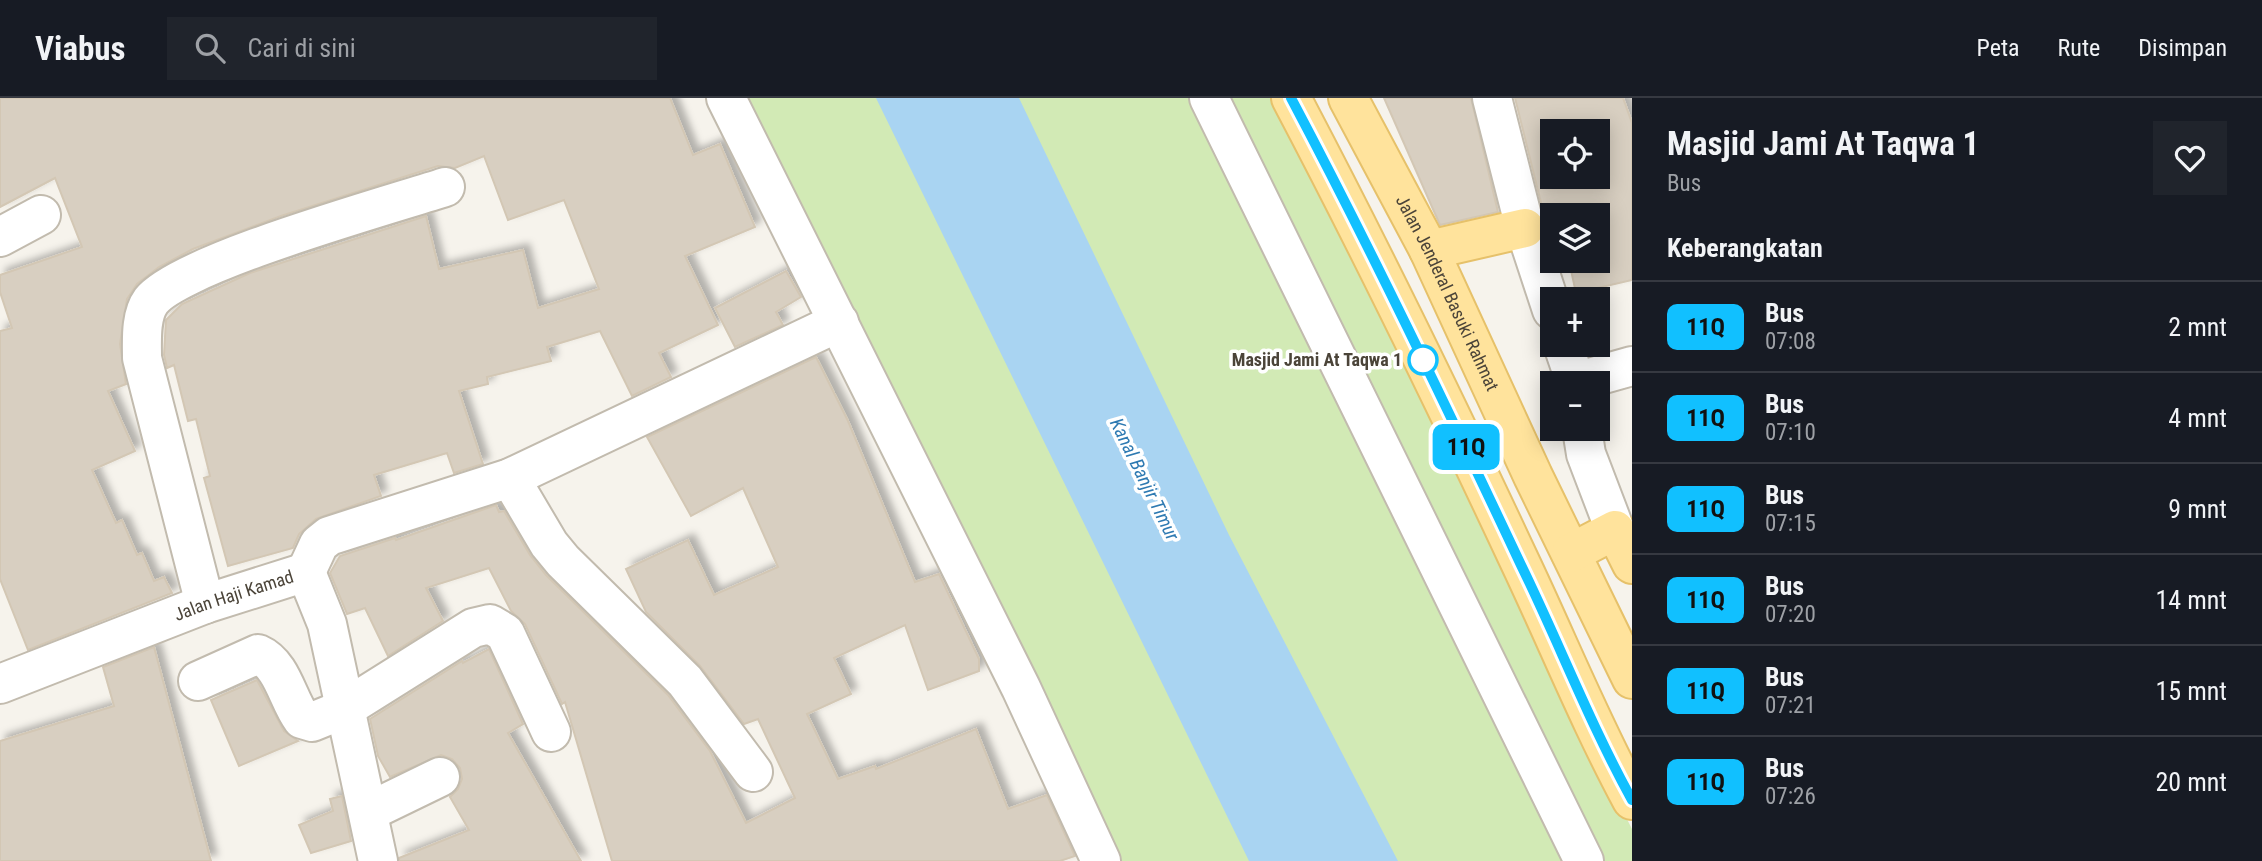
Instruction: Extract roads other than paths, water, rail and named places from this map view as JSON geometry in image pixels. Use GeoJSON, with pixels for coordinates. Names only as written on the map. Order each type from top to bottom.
{"type":"FeatureCollection","features":[{"type":"Feature","properties":{"kind":"main road"},"geometry":{"type":"LineString","coordinates":[[1291,98],[1366,239],[1533,589],[1611,761],[1632,800]]}},
{"type":"Feature","properties":{"kind":"main road","name":"Jalan Jenderal Basuki Rahmat"},"geometry":{"type":"LineString","coordinates":[[1348,98],[1429,250],[1632,679]]}},
{"type":"Feature","properties":{"kind":"main road"},"geometry":{"type":"LineString","coordinates":[[1429,250],[1525,228]]}},
{"type":"Feature","properties":{"kind":"main road"},"geometry":{"type":"LineString","coordinates":[[1571,553],[1615,530],[1632,565]]}},
{"type":"Feature","properties":{"kind":"main road"},"geometry":{"type":"LineString","coordinates":[[1533,589],[1572,711],[1632,829]]}},
{"type":"Feature","properties":{"kind":"street"},"geometry":{"type":"LineString","coordinates":[[726,98],[1021,688],[1101,861]]}},
{"type":"Feature","properties":{"kind":"street"},"geometry":{"type":"LineString","coordinates":[[1209,98],[1584,861]]}},
{"type":"Feature","properties":{"kind":"street"},"geometry":{"type":"LineString","coordinates":[[1492,98],[1525,228],[1544,287]]}},
{"type":"Feature","properties":{"kind":"street"},"geometry":{"type":"LineString","coordinates":[[205,604],[142,358],[142,328],[151,301],[179,281],[227,258],[445,187]]}},
{"type":"Feature","properties":{"kind":"street"},"geometry":{"type":"LineString","coordinates":[[0,237],[41,215]]}},
{"type":"Feature","properties":{"kind":"street"},"geometry":{"type":"LineString","coordinates":[[306,572],[319,544],[329,536],[510,478],[839,322]]}},
{"type":"Feature","properties":{"kind":"street"},"geometry":{"type":"LineString","coordinates":[[1610,373],[1632,366]]}},
{"type":"Feature","properties":{"kind":"street"},"geometry":{"type":"LineString","coordinates":[[1584,441],[1586,454],[1615,530]]}},
{"type":"Feature","properties":{"kind":"street"},"geometry":{"type":"LineString","coordinates":[[510,478],[556,553],[685,681],[753,772]]}},
{"type":"Feature","properties":{"kind":"street","name":"Jalan Haji Kamad"},"geometry":{"type":"LineString","coordinates":[[0,684],[205,604],[306,572],[327,624],[344,709],[370,811],[378,861]]}},
{"type":"Feature","properties":{"kind":"street"},"geometry":{"type":"LineString","coordinates":[[198,681],[258,654],[268,659],[276,669],[302,719],[312,722],[344,709],[473,628],[490,624],[505,633],[551,732]]}},
{"type":"Feature","properties":{"kind":"street"},"geometry":{"type":"LineString","coordinates":[[370,811],[440,777]]}},
{"type":"Feature","properties":{"kind":"water","name":"Kanal Banjir Timur"},"geometry":{"type":"Polygon","coordinates":[[[876,98],[1019,98],[1229,535],[1398,861],[1249,861],[876,98]]]}},
{"type":"Feature","properties":{"kind":"place","name":"Masjid Jami At Taqwa 1"},"geometry":{"type":"Point","coordinates":[1423,360]}}]}
